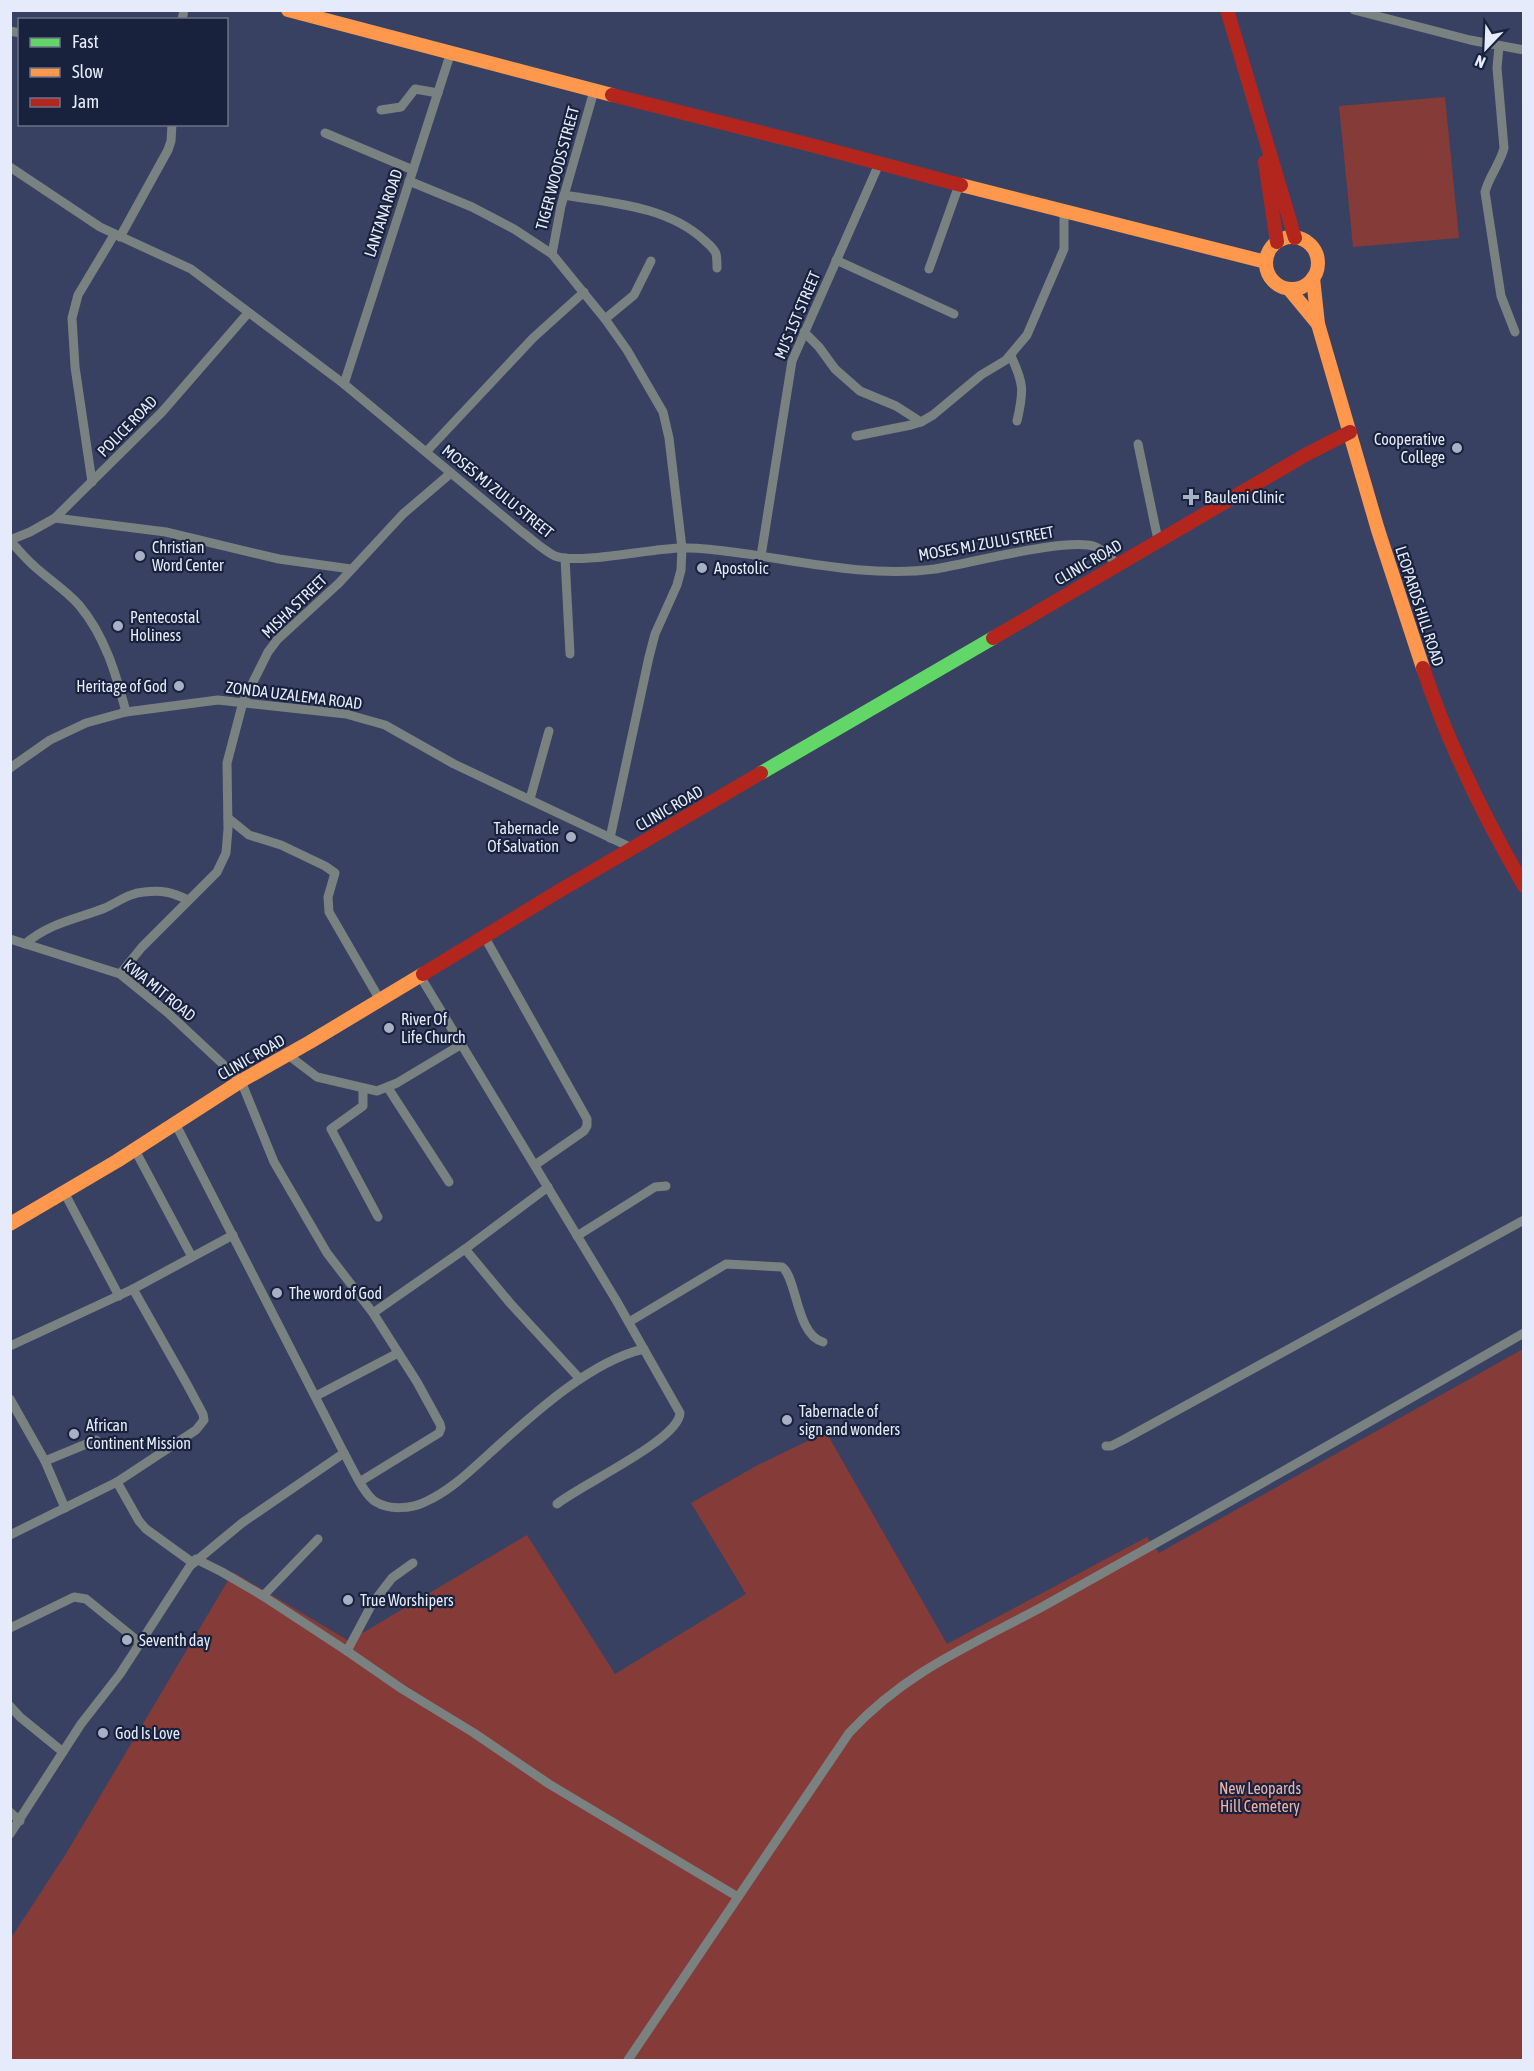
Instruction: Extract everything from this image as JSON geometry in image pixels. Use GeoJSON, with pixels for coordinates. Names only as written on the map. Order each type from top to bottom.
{"type":"FeatureCollection","features":[{"type":"Feature","properties":{"kind":"street"},"geometry":{"type":"LineString","coordinates":[[288,10],[594,91],[1266,262]]}},
{"type":"Feature","properties":{"kind":"street"},"geometry":{"type":"LineString","coordinates":[[1227,10],[1295,238]]}},
{"type":"Feature","properties":{"kind":"street"},"geometry":{"type":"LineString","coordinates":[[1354,10],[1499,46],[1524,50]]}},
{"type":"Feature","properties":{"kind":"street"},"geometry":{"type":"LineString","coordinates":[[1499,46],[1497,68],[1504,148],[1502,158],[1488,180],[1485,192],[1501,296],[1515,332]]}},
{"type":"Feature","properties":{"kind":"street","name":"LANTANA ROAD"},"geometry":{"type":"LineString","coordinates":[[344,384],[451,52]]}},
{"type":"Feature","properties":{"kind":"street"},"geometry":{"type":"LineString","coordinates":[[381,110],[401,107],[415,89],[438,93]]}},
{"type":"Feature","properties":{"kind":"street","name":"TIGER WOODS STREET"},"geometry":{"type":"LineString","coordinates":[[552,254],[564,195],[594,91]]}},
{"type":"Feature","properties":{"kind":"street"},"geometry":{"type":"LineString","coordinates":[[1262,124],[1262,141],[1277,242]]}},
{"type":"Feature","properties":{"kind":"street"},"geometry":{"type":"LineString","coordinates":[[92,482],[75,367],[72,318],[78,295],[117,236],[168,150],[172,126]]}},
{"type":"Feature","properties":{"kind":"street"},"geometry":{"type":"LineString","coordinates":[[326,133],[413,170]]}},
{"type":"Feature","properties":{"kind":"street","name":"MJ’S 1ST STREET"},"geometry":{"type":"LineString","coordinates":[[761,556],[792,361],[879,164]]}},
{"type":"Feature","properties":{"kind":"street","name":"MOSES MJ ZULU STREET"},"geometry":{"type":"LineString","coordinates":[[10,167],[100,227],[191,269],[344,384],[545,550],[565,558],[682,548],[871,570],[902,571],[935,569],[1071,544],[1084,544],[1096,547],[1117,564]]}},
{"type":"Feature","properties":{"kind":"street"},"geometry":{"type":"LineString","coordinates":[[409,181],[472,207],[552,254],[584,292],[627,350],[663,412],[669,438],[682,548],[681,570],[678,585],[655,634],[610,838]]}},
{"type":"Feature","properties":{"kind":"street"},"geometry":{"type":"LineString","coordinates":[[929,269],[959,185]]}},
{"type":"Feature","properties":{"kind":"street"},"geometry":{"type":"LineString","coordinates":[[564,195],[652,211],[679,223],[696,233],[716,252],[717,268]]}},
{"type":"Feature","properties":{"kind":"street"},"geometry":{"type":"LineString","coordinates":[[856,436],[921,422],[933,415],[981,375],[1011,356],[1027,335],[1064,249],[1064,210]]}},
{"type":"Feature","properties":{"kind":"street"},"geometry":{"type":"LineString","coordinates":[[1295,238],[1309,244],[1315,253],[1317,268],[1313,278],[1301,288],[1290,289],[1279,286],[1270,278],[1266,262],[1269,250],[1277,242],[1295,238]]}},
{"type":"Feature","properties":{"kind":"street"},"geometry":{"type":"LineString","coordinates":[[836,260],[954,314]]}},
{"type":"Feature","properties":{"kind":"street"},"geometry":{"type":"LineString","coordinates":[[605,319],[634,295],[651,261]]}},
{"type":"Feature","properties":{"kind":"street","name":"LEOPARDS HILL ROAD"},"geometry":{"type":"LineString","coordinates":[[1313,278],[1318,324],[1378,530],[1433,699],[1488,824],[1524,886]]}},
{"type":"Feature","properties":{"kind":"street","name":"LEOPARDS HILL ROAD"},"geometry":{"type":"LineString","coordinates":[[1290,289],[1318,324]]}},
{"type":"Feature","properties":{"kind":"street"},"geometry":{"type":"LineString","coordinates":[[426,452],[533,338],[584,292]]}},
{"type":"Feature","properties":{"kind":"street","name":"POLICE ROAD"},"geometry":{"type":"LineString","coordinates":[[10,540],[55,518],[162,412],[248,313]]}},
{"type":"Feature","properties":{"kind":"street"},"geometry":{"type":"LineString","coordinates":[[804,332],[819,347],[835,369],[860,391],[896,406],[921,422]]}},
{"type":"Feature","properties":{"kind":"street"},"geometry":{"type":"LineString","coordinates":[[1011,356],[1021,377],[1023,389],[1017,421]]}},
{"type":"Feature","properties":{"kind":"street","name":"CLINIC ROAD"},"geometry":{"type":"LineString","coordinates":[[10,1224],[135,1150],[241,1081],[381,1000],[632,848],[1158,540],[1307,454],[1350,432]]}},
{"type":"Feature","properties":{"kind":"street"},"geometry":{"type":"LineString","coordinates":[[1138,444],[1158,540]]}},
{"type":"Feature","properties":{"kind":"street","name":"MISHA STREET"},"geometry":{"type":"LineString","coordinates":[[120,974],[142,947],[217,872],[223,863],[226,853],[228,818],[227,763],[243,702],[264,659],[277,640],[304,618],[404,514],[451,473]]}},
{"type":"Feature","properties":{"kind":"street"},"geometry":{"type":"LineString","coordinates":[[55,518],[166,532],[279,559],[351,569]]}},
{"type":"Feature","properties":{"kind":"street"},"geometry":{"type":"LineString","coordinates":[[10,540],[33,565],[80,606],[95,628],[111,660],[126,711]]}},
{"type":"Feature","properties":{"kind":"street"},"geometry":{"type":"LineString","coordinates":[[565,558],[570,654]]}},
{"type":"Feature","properties":{"kind":"street","name":"ZONDA UZALEMA ROAD"},"geometry":{"type":"LineString","coordinates":[[10,768],[50,740],[86,723],[126,711],[218,700],[346,714],[385,725],[454,764],[632,848]]}},
{"type":"Feature","properties":{"kind":"street"},"geometry":{"type":"LineString","coordinates":[[530,799],[549,730]]}},
{"type":"Feature","properties":{"kind":"street"},"geometry":{"type":"LineString","coordinates":[[228,818],[249,835],[290,849],[335,873],[328,897],[329,912],[381,1000]]}},
{"type":"Feature","properties":{"kind":"street"},"geometry":{"type":"LineString","coordinates":[[25,944],[37,933],[54,925],[104,908],[141,892],[171,891],[188,900]]}},
{"type":"Feature","properties":{"kind":"street"},"geometry":{"type":"LineString","coordinates":[[484,936],[587,1119],[584,1131],[535,1165]]}},
{"type":"Feature","properties":{"kind":"street","name":"KWA MIT ROAD"},"geometry":{"type":"LineString","coordinates":[[10,939],[120,974],[176,1020],[241,1081]]}},
{"type":"Feature","properties":{"kind":"street"},"geometry":{"type":"LineString","coordinates":[[420,976],[535,1165],[680,1413],[674,1427],[658,1440],[610,1472],[569,1493],[557,1504]]}},
{"type":"Feature","properties":{"kind":"street"},"geometry":{"type":"LineString","coordinates":[[288,1055],[317,1077],[377,1091],[388,1088],[462,1044]]}},
{"type":"Feature","properties":{"kind":"street"},"geometry":{"type":"LineString","coordinates":[[241,1081],[274,1162],[327,1253],[372,1313],[430,1404],[441,1428],[439,1433],[361,1481]]}},
{"type":"Feature","properties":{"kind":"street"},"geometry":{"type":"LineString","coordinates":[[388,1088],[449,1182]]}},
{"type":"Feature","properties":{"kind":"street"},"geometry":{"type":"LineString","coordinates":[[363,1089],[363,1106],[331,1129],[378,1216]]}},
{"type":"Feature","properties":{"kind":"street"},"geometry":{"type":"LineString","coordinates":[[175,1123],[344,1453],[368,1495],[375,1502],[390,1508],[423,1504],[457,1482],[519,1426],[580,1379],[621,1355],[644,1349]]}},
{"type":"Feature","properties":{"kind":"street"},"geometry":{"type":"LineString","coordinates":[[135,1150],[192,1257]]}},
{"type":"Feature","properties":{"kind":"street"},"geometry":{"type":"LineString","coordinates":[[577,1236],[655,1187],[666,1186]]}},
{"type":"Feature","properties":{"kind":"street"},"geometry":{"type":"LineString","coordinates":[[372,1313],[465,1249],[548,1187]]}},
{"type":"Feature","properties":{"kind":"street"},"geometry":{"type":"LineString","coordinates":[[64,1192],[119,1296]]}},
{"type":"Feature","properties":{"kind":"street"},"geometry":{"type":"LineString","coordinates":[[1106,1446],[1123,1440],[1524,1220]]}},
{"type":"Feature","properties":{"kind":"street"},"geometry":{"type":"LineString","coordinates":[[10,1347],[119,1296],[233,1235]]}},
{"type":"Feature","properties":{"kind":"street"},"geometry":{"type":"LineString","coordinates":[[465,1249],[510,1303],[580,1379]]}},
{"type":"Feature","properties":{"kind":"street"},"geometry":{"type":"LineString","coordinates":[[628,1322],[726,1264],[782,1267],[787,1271],[795,1299],[812,1335],[823,1342]]}},
{"type":"Feature","properties":{"kind":"street"},"geometry":{"type":"LineString","coordinates":[[10,1535],[117,1482],[196,1430],[204,1420],[188,1386],[132,1289]]}},
{"type":"Feature","properties":{"kind":"street"},"geometry":{"type":"LineString","coordinates":[[628,2061],[849,1733],[870,1711],[904,1684],[951,1653],[1042,1607],[1524,1333]]}},
{"type":"Feature","properties":{"kind":"street"},"geometry":{"type":"LineString","coordinates":[[316,1396],[398,1353]]}},
{"type":"Feature","properties":{"kind":"street"},"geometry":{"type":"LineString","coordinates":[[10,1399],[45,1461],[65,1508]]}},
{"type":"Feature","properties":{"kind":"street"},"geometry":{"type":"LineString","coordinates":[[45,1461],[96,1440]]}},
{"type":"Feature","properties":{"kind":"street"},"geometry":{"type":"LineString","coordinates":[[10,1834],[81,1724],[120,1674],[139,1642],[195,1561],[279,1497],[344,1453]]}},
{"type":"Feature","properties":{"kind":"street"},"geometry":{"type":"LineString","coordinates":[[117,1482],[146,1529],[195,1561],[222,1572],[263,1596],[549,1784],[738,1897]]}},
{"type":"Feature","properties":{"kind":"street"},"geometry":{"type":"LineString","coordinates":[[263,1596],[318,1539]]}},
{"type":"Feature","properties":{"kind":"street"},"geometry":{"type":"LineString","coordinates":[[347,1651],[378,1596],[392,1578],[413,1563]]}},
{"type":"Feature","properties":{"kind":"street"},"geometry":{"type":"LineString","coordinates":[[10,1628],[69,1599],[80,1597],[86,1599],[139,1642]]}},
{"type":"Feature","properties":{"kind":"street"},"geometry":{"type":"LineString","coordinates":[[10,1706],[63,1752]]}},
{"type":"Feature","properties":{"kind":"street"},"geometry":{"type":"LineString","coordinates":[[10,1812],[20,1821]]}},
{"type":"Feature","properties":{"kind":"green space"},"geometry":{"type":"Polygon","coordinates":[[[1445,97],[1459,238],[1353,247],[1339,106],[1445,97]]]}},
{"type":"Feature","properties":{"kind":"green space","name":"New Leopards Hill Cemetery"},"geometry":{"type":"Polygon","coordinates":[[[1523,1349],[1523,2060],[11,2060],[11,1938],[67,1852],[233,1572],[349,1641],[527,1535],[615,1674],[746,1594],[691,1503],[756,1466],[826,1432],[947,1644],[1147,1537],[1159,1553],[1523,1349]]]}},
{"type":"Feature","properties":{"kind":"traffic: fast"},"geometry":{"type":"LineString","coordinates":[[761,773],[993,638]]}},
{"type":"Feature","properties":{"kind":"traffic: slow"},"geometry":{"type":"LineString","coordinates":[[288,10],[612,95]]}},
{"type":"Feature","properties":{"kind":"traffic: slow"},"geometry":{"type":"LineString","coordinates":[[961,185],[1266,262]]}},
{"type":"Feature","properties":{"kind":"traffic: slow"},"geometry":{"type":"LineString","coordinates":[[1292,237],[1306,241],[1314,249],[1318,263],[1314,277],[1306,285],[1292,289],[1278,285],[1270,277],[1266,263],[1270,249],[1278,241],[1292,237]]}},
{"type":"Feature","properties":{"kind":"traffic: slow"},"geometry":{"type":"LineString","coordinates":[[1313,278],[1318,324],[1378,530],[1423,668]]}},
{"type":"Feature","properties":{"kind":"traffic: slow"},"geometry":{"type":"LineString","coordinates":[[1289,289],[1318,324]]}},
{"type":"Feature","properties":{"kind":"traffic: slow"},"geometry":{"type":"LineString","coordinates":[[10,1224],[117,1161],[241,1081],[423,974]]}},
{"type":"Feature","properties":{"kind":"traffic: jam"},"geometry":{"type":"LineString","coordinates":[[1227,10],[1295,238]]}},
{"type":"Feature","properties":{"kind":"traffic: jam"},"geometry":{"type":"LineString","coordinates":[[612,95],[961,185]]}},
{"type":"Feature","properties":{"kind":"traffic: jam"},"geometry":{"type":"LineString","coordinates":[[1265,162],[1277,242]]}},
{"type":"Feature","properties":{"kind":"traffic: jam"},"geometry":{"type":"LineString","coordinates":[[993,638],[1307,454],[1350,432]]}},
{"type":"Feature","properties":{"kind":"traffic: jam"},"geometry":{"type":"LineString","coordinates":[[1423,668],[1468,780],[1524,886]]}},
{"type":"Feature","properties":{"kind":"traffic: jam"},"geometry":{"type":"LineString","coordinates":[[423,974],[554,894],[761,773]]}},
{"type":"Feature","properties":{"kind":"place","name":"Cooperative College"},"geometry":{"type":"Point","coordinates":[1457,448]}},
{"type":"Feature","properties":{"kind":"place","name":"Bauleni Clinic"},"geometry":{"type":"Point","coordinates":[1191,497]}},
{"type":"Feature","properties":{"kind":"place","name":"Christian Word Center"},"geometry":{"type":"Point","coordinates":[140,556]}},
{"type":"Feature","properties":{"kind":"place","name":"Apostolic"},"geometry":{"type":"Point","coordinates":[702,568]}},
{"type":"Feature","properties":{"kind":"place","name":"Pentecostal Holiness"},"geometry":{"type":"Point","coordinates":[118,626]}},
{"type":"Feature","properties":{"kind":"place","name":"Heritage of God"},"geometry":{"type":"Point","coordinates":[179,686]}},
{"type":"Feature","properties":{"kind":"place","name":"Tabernacle Of Salvation"},"geometry":{"type":"Point","coordinates":[571,837]}},
{"type":"Feature","properties":{"kind":"place","name":"River Of Life Church"},"geometry":{"type":"Point","coordinates":[389,1028]}},
{"type":"Feature","properties":{"kind":"place","name":"The word of God"},"geometry":{"type":"Point","coordinates":[277,1293]}},
{"type":"Feature","properties":{"kind":"place","name":"Tabernacle of sign and wonders"},"geometry":{"type":"Point","coordinates":[787,1420]}},
{"type":"Feature","properties":{"kind":"place","name":"African Continent Mission"},"geometry":{"type":"Point","coordinates":[74,1434]}},
{"type":"Feature","properties":{"kind":"place","name":"True Worshipers"},"geometry":{"type":"Point","coordinates":[348,1600]}},
{"type":"Feature","properties":{"kind":"place","name":"Seventh day"},"geometry":{"type":"Point","coordinates":[127,1640]}},
{"type":"Feature","properties":{"kind":"place","name":"God Is Love"},"geometry":{"type":"Point","coordinates":[103,1733]}}]}
